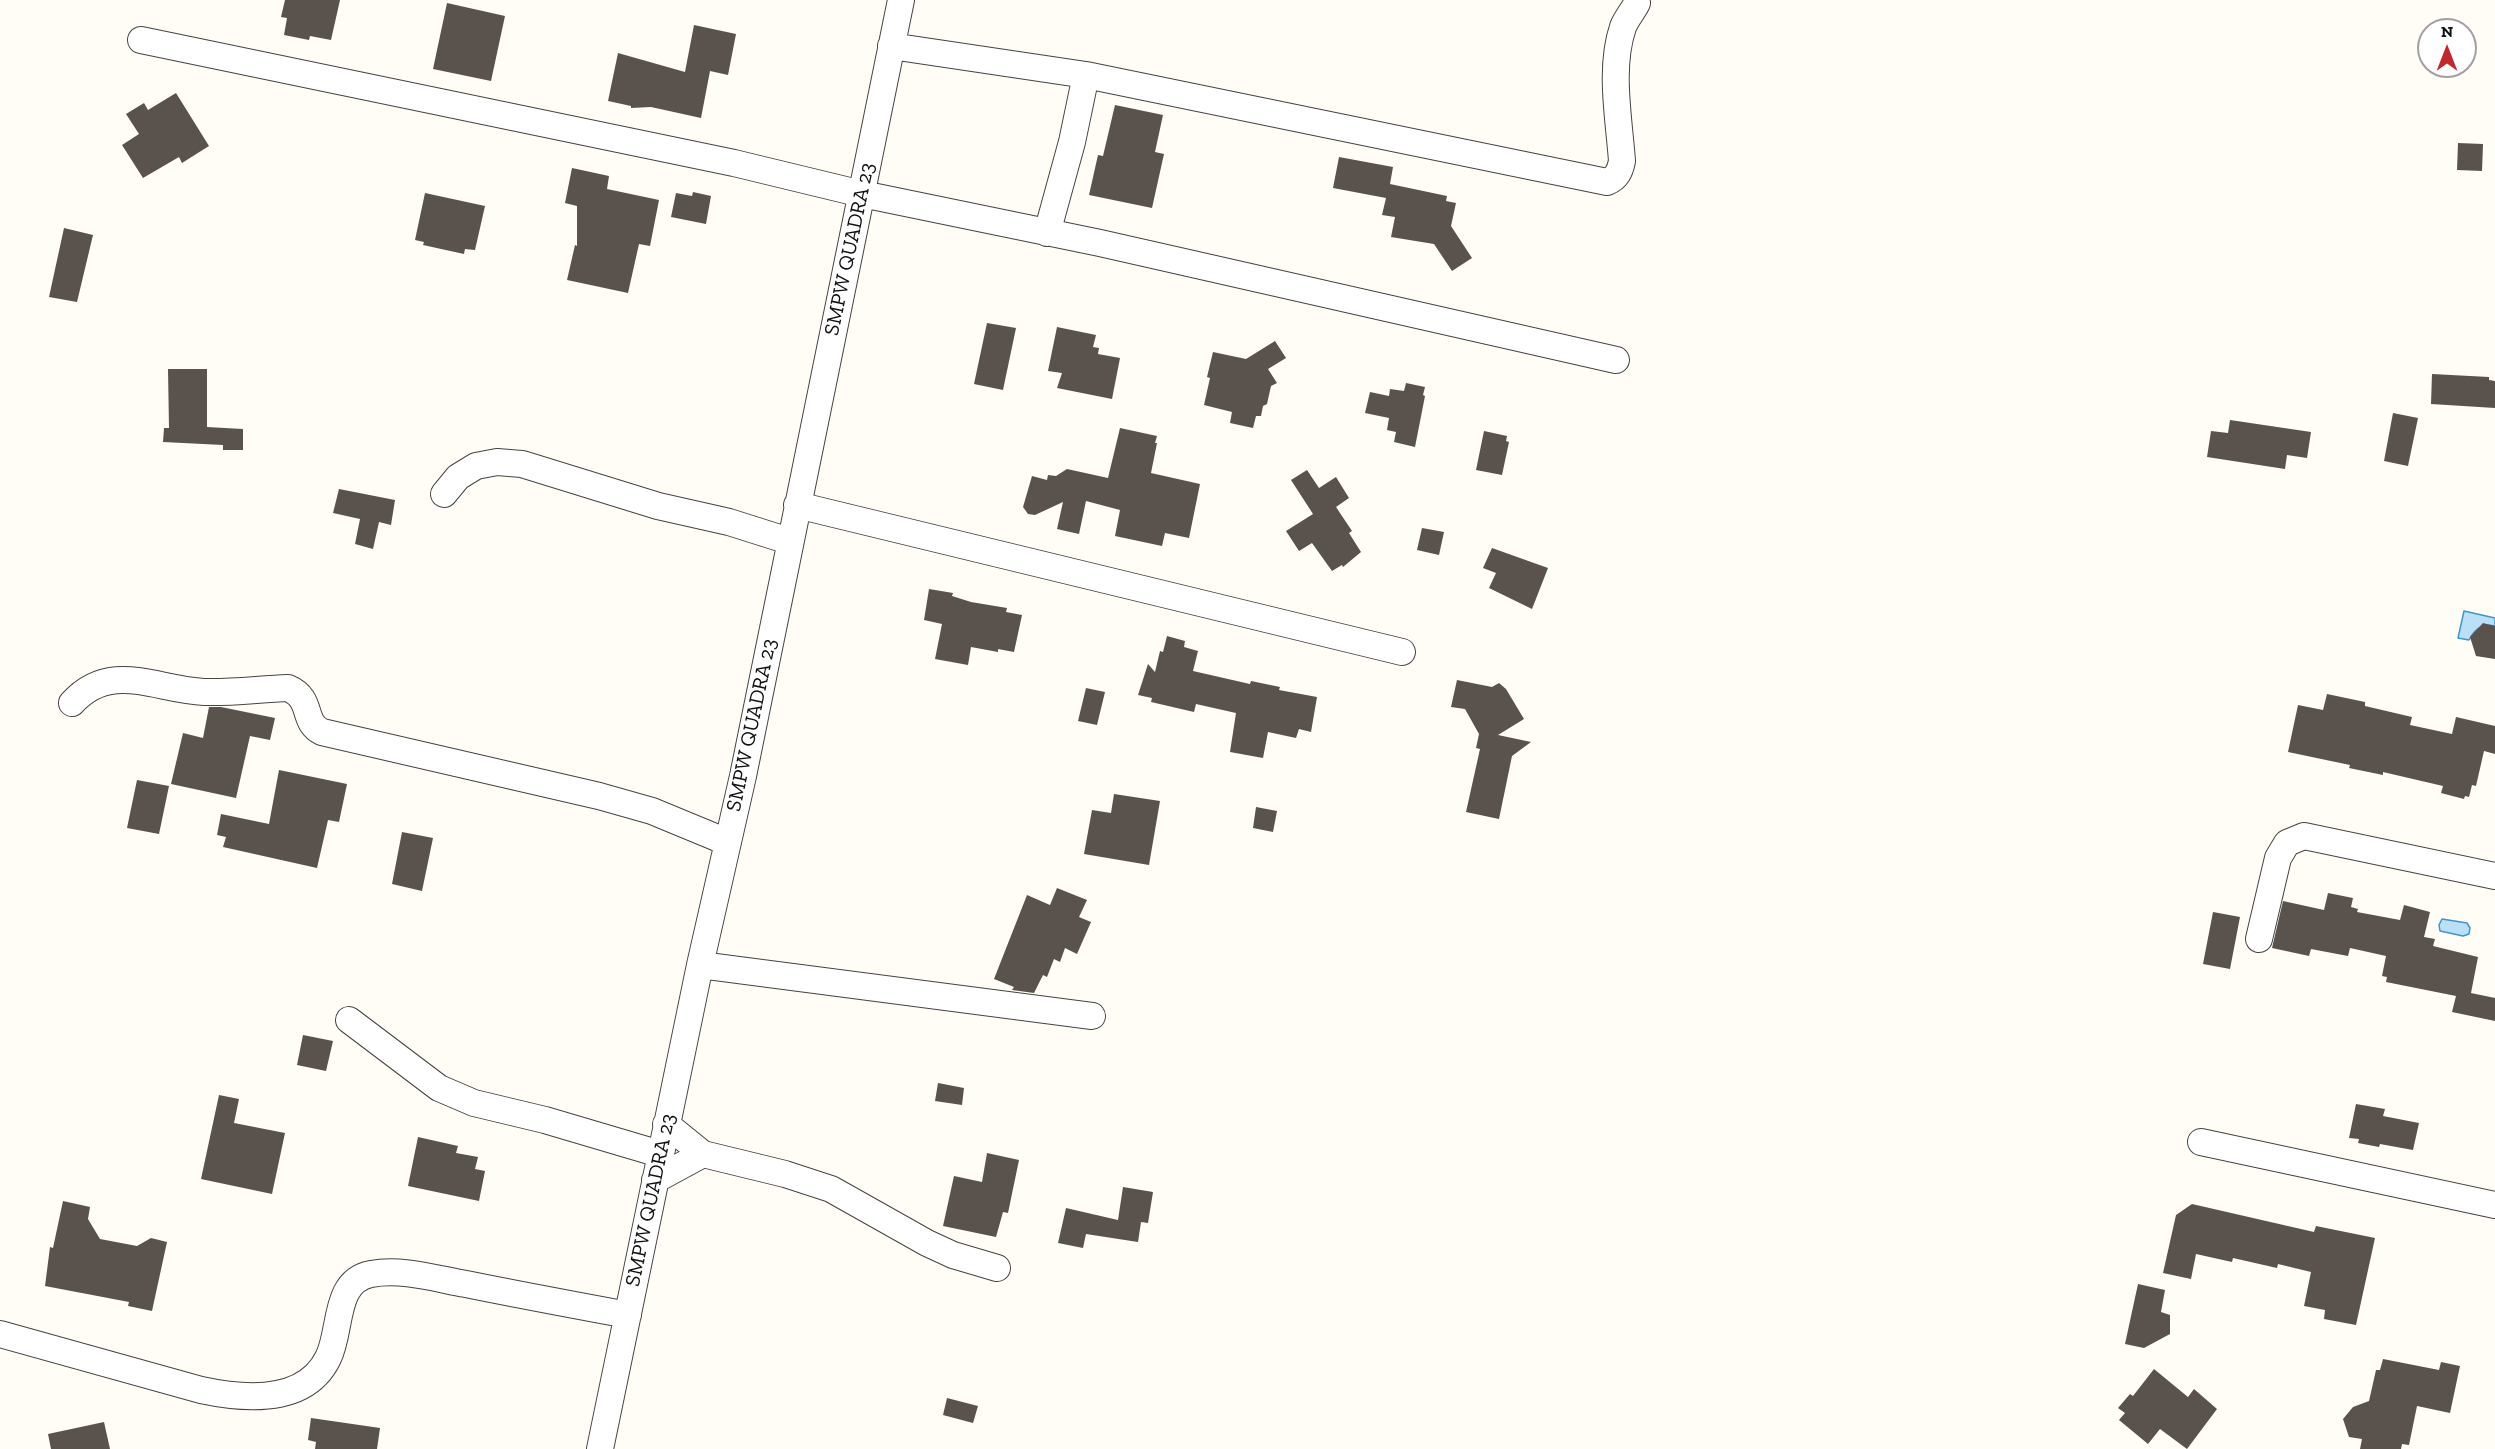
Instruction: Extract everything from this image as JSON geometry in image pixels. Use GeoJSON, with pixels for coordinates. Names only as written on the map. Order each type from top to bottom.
{"type":"FeatureCollection","features":[{"type":"Feature","properties":{"kind":"street","name":"SMPW QUADRA 23"},"geometry":{"type":"LineString","coordinates":[[600,1449],[666,1124],[743,776],[789,541],[901,0]]}},
{"type":"Feature","properties":{"kind":"street"},"geometry":{"type":"LineString","coordinates":[[891,46],[1086,75],[1607,182],[1614,180],[1620,172],[1622,161],[1616,76],[1624,26],[1637,3]]}},
{"type":"Feature","properties":{"kind":"street"},"geometry":{"type":"LineString","coordinates":[[141,40],[734,163],[862,194],[1047,232],[1616,360]]}},
{"type":"Feature","properties":{"kind":"street"},"geometry":{"type":"LineString","coordinates":[[1047,232],[1072,142],[1086,75]]}},
{"type":"Feature","properties":{"kind":"street"},"geometry":{"type":"LineString","coordinates":[[444,494],[458,477],[476,466],[497,462],[522,464],[658,506],[729,522],[789,541]]}},
{"type":"Feature","properties":{"kind":"street"},"geometry":{"type":"LineString","coordinates":[[797,505],[1402,652]]}},
{"type":"Feature","properties":{"kind":"street"},"geometry":{"type":"LineString","coordinates":[[72,703],[92,686],[120,680],[201,692],[288,688],[303,698],[315,729],[322,732],[599,796],[652,811],[727,842]]}},
{"type":"Feature","properties":{"kind":"street"},"geometry":{"type":"LineString","coordinates":[[2259,939],[2278,858],[2287,843],[2304,836],[2495,876]]}},
{"type":"Feature","properties":{"kind":"street"},"geometry":{"type":"LineString","coordinates":[[700,965],[1092,1016]]}},
{"type":"Feature","properties":{"kind":"street"},"geometry":{"type":"LineString","coordinates":[[349,1020],[439,1088],[474,1103],[545,1120],[660,1154]]}},
{"type":"Feature","properties":{"kind":"street"},"geometry":{"type":"LineString","coordinates":[[666,1124],[703,1154],[785,1174],[831,1189],[849,1197],[927,1243],[953,1255],[997,1268]]}},
{"type":"Feature","properties":{"kind":"street"},"geometry":{"type":"LineString","coordinates":[[2201,1142],[2495,1205]]}},
{"type":"Feature","properties":{"kind":"street"},"geometry":{"type":"LineString","coordinates":[[655,1180],[703,1154]]}},
{"type":"Feature","properties":{"kind":"street"},"geometry":{"type":"LineString","coordinates":[[0,1334],[201,1390],[231,1396],[260,1397],[285,1392],[304,1383],[317,1373],[329,1357],[341,1306],[350,1286],[360,1278],[371,1274],[416,1275],[628,1315]]}},
{"type":"Feature","properties":{"kind":"water"},"geometry":{"type":"Polygon","coordinates":[[[2464,611],[2495,618],[2495,626],[2486,625],[2479,628],[2469,640],[2458,638],[2464,611]]]}},
{"type":"Feature","properties":{"kind":"water"},"geometry":{"type":"Polygon","coordinates":[[[2442,919],[2467,923],[2470,928],[2469,934],[2463,936],[2440,931],[2439,925],[2442,919]]]}},
{"type":"Feature","properties":{"kind":"building"},"geometry":{"type":"Polygon","coordinates":[[[285,0],[340,0],[331,40],[310,36],[309,40],[284,35],[287,18],[281,17],[285,0]]]}},
{"type":"Feature","properties":{"kind":"building"},"geometry":{"type":"Polygon","coordinates":[[[447,3],[505,16],[491,81],[433,69],[447,3]]]}},
{"type":"Feature","properties":{"kind":"building"},"geometry":{"type":"Polygon","coordinates":[[[694,25],[736,34],[728,75],[710,71],[701,118],[651,107],[631,108],[631,106],[608,101],[618,53],[685,72],[694,25]]]}},
{"type":"Feature","properties":{"kind":"building"},"geometry":{"type":"Polygon","coordinates":[[[176,93],[209,146],[182,163],[179,157],[143,178],[122,145],[139,134],[126,114],[144,103],[148,110],[176,93]]]}},
{"type":"Feature","properties":{"kind":"building"},"geometry":{"type":"Polygon","coordinates":[[[1115,105],[1163,115],[1155,152],[1164,154],[1152,208],[1089,195],[1098,155],[1103,156],[1115,105]]]}},
{"type":"Feature","properties":{"kind":"building"},"geometry":{"type":"Polygon","coordinates":[[[2458,143],[2483,144],[2482,171],[2457,170],[2458,143]]]}},
{"type":"Feature","properties":{"kind":"building"},"geometry":{"type":"Polygon","coordinates":[[[1339,157],[1393,167],[1390,184],[1447,196],[1446,201],[1456,203],[1451,226],[1472,258],[1452,271],[1434,244],[1391,237],[1395,217],[1382,215],[1386,198],[1333,188],[1339,157]]]}},
{"type":"Feature","properties":{"kind":"building"},"geometry":{"type":"Polygon","coordinates":[[[572,168],[609,176],[607,189],[659,200],[650,246],[639,244],[628,293],[567,280],[575,245],[577,246],[577,206],[565,203],[572,168]]]}},
{"type":"Feature","properties":{"kind":"building"},"geometry":{"type":"Polygon","coordinates":[[[693,192],[711,196],[706,224],[671,217],[676,193],[692,196],[693,192]]]}},
{"type":"Feature","properties":{"kind":"building"},"geometry":{"type":"Polygon","coordinates":[[[425,193],[485,206],[475,250],[465,249],[464,254],[423,245],[424,242],[415,240],[425,193]]]}},
{"type":"Feature","properties":{"kind":"building"},"geometry":{"type":"Polygon","coordinates":[[[64,228],[93,235],[77,302],[49,297],[64,228]]]}},
{"type":"Feature","properties":{"kind":"building"},"geometry":{"type":"Polygon","coordinates":[[[987,323],[1016,328],[1003,390],[974,384],[987,323]]]}},
{"type":"Feature","properties":{"kind":"building"},"geometry":{"type":"Polygon","coordinates":[[[1057,327],[1096,335],[1093,347],[1099,348],[1098,354],[1120,358],[1112,399],[1057,388],[1062,373],[1048,371],[1057,327]]]}},
{"type":"Feature","properties":{"kind":"building"},"geometry":{"type":"Polygon","coordinates":[[[1275,341],[1286,358],[1268,369],[1277,383],[1271,386],[1267,404],[1263,406],[1261,416],[1256,416],[1253,428],[1230,423],[1232,412],[1204,405],[1213,352],[1246,359],[1275,341]]]}},
{"type":"Feature","properties":{"kind":"building"},"geometry":{"type":"Polygon","coordinates":[[[168,369],[207,369],[207,427],[243,429],[243,450],[223,450],[223,445],[163,442],[164,428],[169,428],[168,369]]]}},
{"type":"Feature","properties":{"kind":"building"},"geometry":{"type":"Polygon","coordinates":[[[2432,374],[2489,377],[2489,380],[2495,381],[2495,408],[2431,404],[2432,374]]]}},
{"type":"Feature","properties":{"kind":"building"},"geometry":{"type":"Polygon","coordinates":[[[1406,383],[1425,387],[1415,447],[1394,442],[1396,432],[1387,430],[1389,418],[1365,413],[1370,392],[1389,396],[1390,389],[1404,391],[1406,383]]]}},
{"type":"Feature","properties":{"kind":"building"},"geometry":{"type":"Polygon","coordinates":[[[2393,413],[2418,418],[2408,466],[2384,461],[2393,413]]]}},
{"type":"Feature","properties":{"kind":"building"},"geometry":{"type":"Polygon","coordinates":[[[2230,420],[2311,432],[2307,458],[2287,455],[2285,469],[2207,457],[2211,431],[2228,433],[2230,420]]]}},
{"type":"Feature","properties":{"kind":"building"},"geometry":{"type":"Polygon","coordinates":[[[1120,428],[1157,436],[1151,473],[1200,484],[1189,538],[1165,533],[1162,546],[1115,536],[1120,510],[1086,501],[1079,534],[1057,529],[1063,502],[1035,515],[1028,514],[1023,507],[1032,476],[1047,480],[1048,475],[1056,476],[1067,469],[1108,478],[1120,428]]]}},
{"type":"Feature","properties":{"kind":"building"},"geometry":{"type":"Polygon","coordinates":[[[1484,431],[1507,436],[1506,441],[1509,442],[1502,475],[1476,470],[1484,431]]]}},
{"type":"Feature","properties":{"kind":"building"},"geometry":{"type":"Polygon","coordinates":[[[1307,470],[1319,488],[1336,477],[1349,498],[1336,507],[1352,531],[1349,533],[1361,552],[1343,567],[1342,565],[1332,571],[1312,543],[1299,551],[1286,531],[1313,514],[1291,480],[1307,470]]]}},
{"type":"Feature","properties":{"kind":"building"},"geometry":{"type":"Polygon","coordinates":[[[339,489],[395,500],[391,525],[379,522],[373,549],[355,544],[360,519],[333,513],[339,489]]]}},
{"type":"Feature","properties":{"kind":"building"},"geometry":{"type":"Polygon","coordinates":[[[1422,528],[1444,532],[1439,555],[1417,550],[1422,528]]]}},
{"type":"Feature","properties":{"kind":"building"},"geometry":{"type":"Polygon","coordinates":[[[1492,548],[1548,568],[1532,609],[1489,588],[1496,573],[1483,568],[1492,548]]]}},
{"type":"Feature","properties":{"kind":"building"},"geometry":{"type":"Polygon","coordinates":[[[929,589],[953,593],[952,596],[971,602],[1007,608],[1006,612],[1022,615],[1014,652],[998,649],[998,652],[971,647],[968,665],[935,659],[942,624],[924,620],[929,589]]]}},
{"type":"Feature","properties":{"kind":"building"},"geometry":{"type":"Polygon","coordinates":[[[2483,623],[2495,626],[2495,659],[2476,656],[2470,637],[2483,623]]]}},
{"type":"Feature","properties":{"kind":"building"},"geometry":{"type":"Polygon","coordinates":[[[1167,636],[1185,641],[1184,647],[1198,651],[1193,671],[1250,684],[1251,681],[1280,687],[1279,690],[1317,697],[1311,732],[1299,729],[1296,738],[1268,732],[1263,758],[1230,752],[1236,713],[1196,704],[1194,712],[1151,702],[1152,698],[1138,695],[1148,664],[1155,672],[1160,651],[1163,652],[1167,636]]]}},
{"type":"Feature","properties":{"kind":"building"},"geometry":{"type":"Polygon","coordinates":[[[1457,680],[1492,687],[1499,683],[1506,689],[1524,719],[1498,735],[1531,742],[1512,756],[1499,819],[1466,812],[1480,749],[1476,748],[1479,734],[1465,709],[1451,707],[1457,680]]]}},
{"type":"Feature","properties":{"kind":"building"},"geometry":{"type":"Polygon","coordinates":[[[1086,688],[1105,692],[1097,725],[1078,721],[1086,688]]]}},
{"type":"Feature","properties":{"kind":"building"},"geometry":{"type":"Polygon","coordinates":[[[2327,694],[2365,702],[2365,706],[2412,717],[2410,725],[2452,734],[2456,717],[2495,726],[2495,754],[2484,751],[2476,786],[2472,785],[2469,797],[2465,796],[2464,799],[2441,793],[2443,786],[2383,772],[2383,775],[2349,768],[2350,765],[2288,752],[2298,705],[2323,710],[2327,694]]]}},
{"type":"Feature","properties":{"kind":"building"},"geometry":{"type":"Polygon","coordinates":[[[209,707],[221,707],[275,718],[270,740],[250,736],[236,798],[171,784],[183,733],[203,738],[209,707]]]}},
{"type":"Feature","properties":{"kind":"building"},"geometry":{"type":"Polygon","coordinates":[[[279,770],[347,784],[339,822],[328,820],[317,868],[223,847],[226,837],[217,835],[221,814],[269,824],[279,770]]]}},
{"type":"Feature","properties":{"kind":"building"},"geometry":{"type":"Polygon","coordinates":[[[137,780],[169,786],[159,834],[127,828],[137,780]]]}},
{"type":"Feature","properties":{"kind":"building"},"geometry":{"type":"Polygon","coordinates":[[[1114,794],[1160,801],[1149,865],[1084,854],[1092,810],[1111,813],[1114,794]]]}},
{"type":"Feature","properties":{"kind":"building"},"geometry":{"type":"Polygon","coordinates":[[[1256,807],[1277,811],[1273,832],[1253,828],[1256,807]]]}},
{"type":"Feature","properties":{"kind":"building"},"geometry":{"type":"Polygon","coordinates":[[[402,832],[433,838],[422,891],[392,884],[402,832]]]}},
{"type":"Feature","properties":{"kind":"building"},"geometry":{"type":"Polygon","coordinates":[[[1057,888],[1087,900],[1079,917],[1091,922],[1077,954],[1065,948],[1060,962],[1054,959],[1047,977],[1043,975],[1034,993],[1012,990],[1014,987],[994,979],[1027,895],[1050,905],[1057,888]]]}},
{"type":"Feature","properties":{"kind":"building"},"geometry":{"type":"Polygon","coordinates":[[[2328,893],[2353,898],[2351,907],[2358,909],[2357,912],[2400,920],[2404,905],[2430,912],[2424,937],[2435,939],[2433,946],[2478,957],[2471,993],[2495,998],[2495,1021],[2452,1012],[2456,996],[2386,982],[2387,977],[2382,976],[2386,956],[2350,948],[2348,956],[2311,949],[2309,956],[2272,948],[2283,901],[2324,910],[2328,893]]]}},
{"type":"Feature","properties":{"kind":"building"},"geometry":{"type":"Polygon","coordinates":[[[2213,912],[2240,917],[2230,969],[2203,964],[2213,912]]]}},
{"type":"Feature","properties":{"kind":"building"},"geometry":{"type":"Polygon","coordinates":[[[303,1035],[333,1041],[326,1071],[297,1065],[303,1035]]]}},
{"type":"Feature","properties":{"kind":"building"},"geometry":{"type":"Polygon","coordinates":[[[938,1083],[964,1088],[962,1105],[935,1101],[938,1083]]]}},
{"type":"Feature","properties":{"kind":"building"},"geometry":{"type":"Polygon","coordinates":[[[219,1095],[239,1099],[234,1123],[285,1133],[272,1194],[201,1179],[219,1095]]]}},
{"type":"Feature","properties":{"kind":"building"},"geometry":{"type":"Polygon","coordinates":[[[2356,1104],[2385,1109],[2383,1116],[2419,1123],[2413,1150],[2380,1144],[2379,1147],[2358,1143],[2359,1139],[2349,1138],[2356,1104]]]}},
{"type":"Feature","properties":{"kind":"building"},"geometry":{"type":"Polygon","coordinates":[[[418,1137],[458,1146],[456,1153],[478,1157],[475,1169],[485,1171],[479,1201],[408,1186],[418,1137]]]}},
{"type":"Feature","properties":{"kind":"building"},"geometry":{"type":"Polygon","coordinates":[[[987,1153],[1019,1160],[1008,1213],[1003,1212],[996,1237],[943,1226],[954,1176],[982,1182],[987,1153]]]}},
{"type":"Feature","properties":{"kind":"building"},"geometry":{"type":"Polygon","coordinates":[[[1123,1187],[1153,1192],[1148,1223],[1141,1222],[1138,1242],[1086,1234],[1083,1248],[1058,1243],[1066,1208],[1118,1220],[1123,1187]]]}},
{"type":"Feature","properties":{"kind":"building"},"geometry":{"type":"Polygon","coordinates":[[[63,1201],[90,1207],[88,1219],[100,1239],[137,1246],[151,1238],[167,1242],[152,1311],[128,1306],[129,1302],[45,1286],[50,1247],[53,1248],[63,1201]]]}},
{"type":"Feature","properties":{"kind":"building"},"geometry":{"type":"Polygon","coordinates":[[[2192,1204],[2314,1232],[2316,1226],[2375,1238],[2356,1325],[2324,1319],[2325,1310],[2304,1306],[2311,1272],[2278,1264],[2277,1268],[2233,1258],[2232,1262],[2196,1254],[2191,1279],[2163,1273],[2176,1215],[2192,1204]]]}},
{"type":"Feature","properties":{"kind":"building"},"geometry":{"type":"Polygon","coordinates":[[[2138,1284],[2165,1290],[2161,1312],[2170,1315],[2170,1334],[2144,1348],[2125,1344],[2138,1284]]]}},
{"type":"Feature","properties":{"kind":"building"},"geometry":{"type":"Polygon","coordinates":[[[2383,1359],[2439,1370],[2441,1362],[2460,1366],[2450,1413],[2417,1406],[2409,1445],[2402,1444],[2401,1449],[2360,1449],[2362,1439],[2349,1437],[2343,1419],[2353,1407],[2369,1401],[2376,1370],[2380,1370],[2383,1359]]]}},
{"type":"Feature","properties":{"kind":"building"},"geometry":{"type":"Polygon","coordinates":[[[2154,1369],[2188,1397],[2194,1389],[2217,1409],[2187,1449],[2160,1429],[2148,1444],[2119,1420],[2125,1413],[2118,1408],[2130,1394],[2133,1396],[2154,1369]]]}},
{"type":"Feature","properties":{"kind":"building"},"geometry":{"type":"Polygon","coordinates":[[[947,1398],[978,1406],[973,1423],[943,1415],[947,1398]]]}},
{"type":"Feature","properties":{"kind":"building"},"geometry":{"type":"Polygon","coordinates":[[[311,1418],[380,1428],[377,1449],[315,1449],[316,1442],[308,1440],[311,1418]]]}},
{"type":"Feature","properties":{"kind":"building"},"geometry":{"type":"Polygon","coordinates":[[[104,1422],[110,1449],[51,1449],[48,1434],[104,1422]]]}}]}
